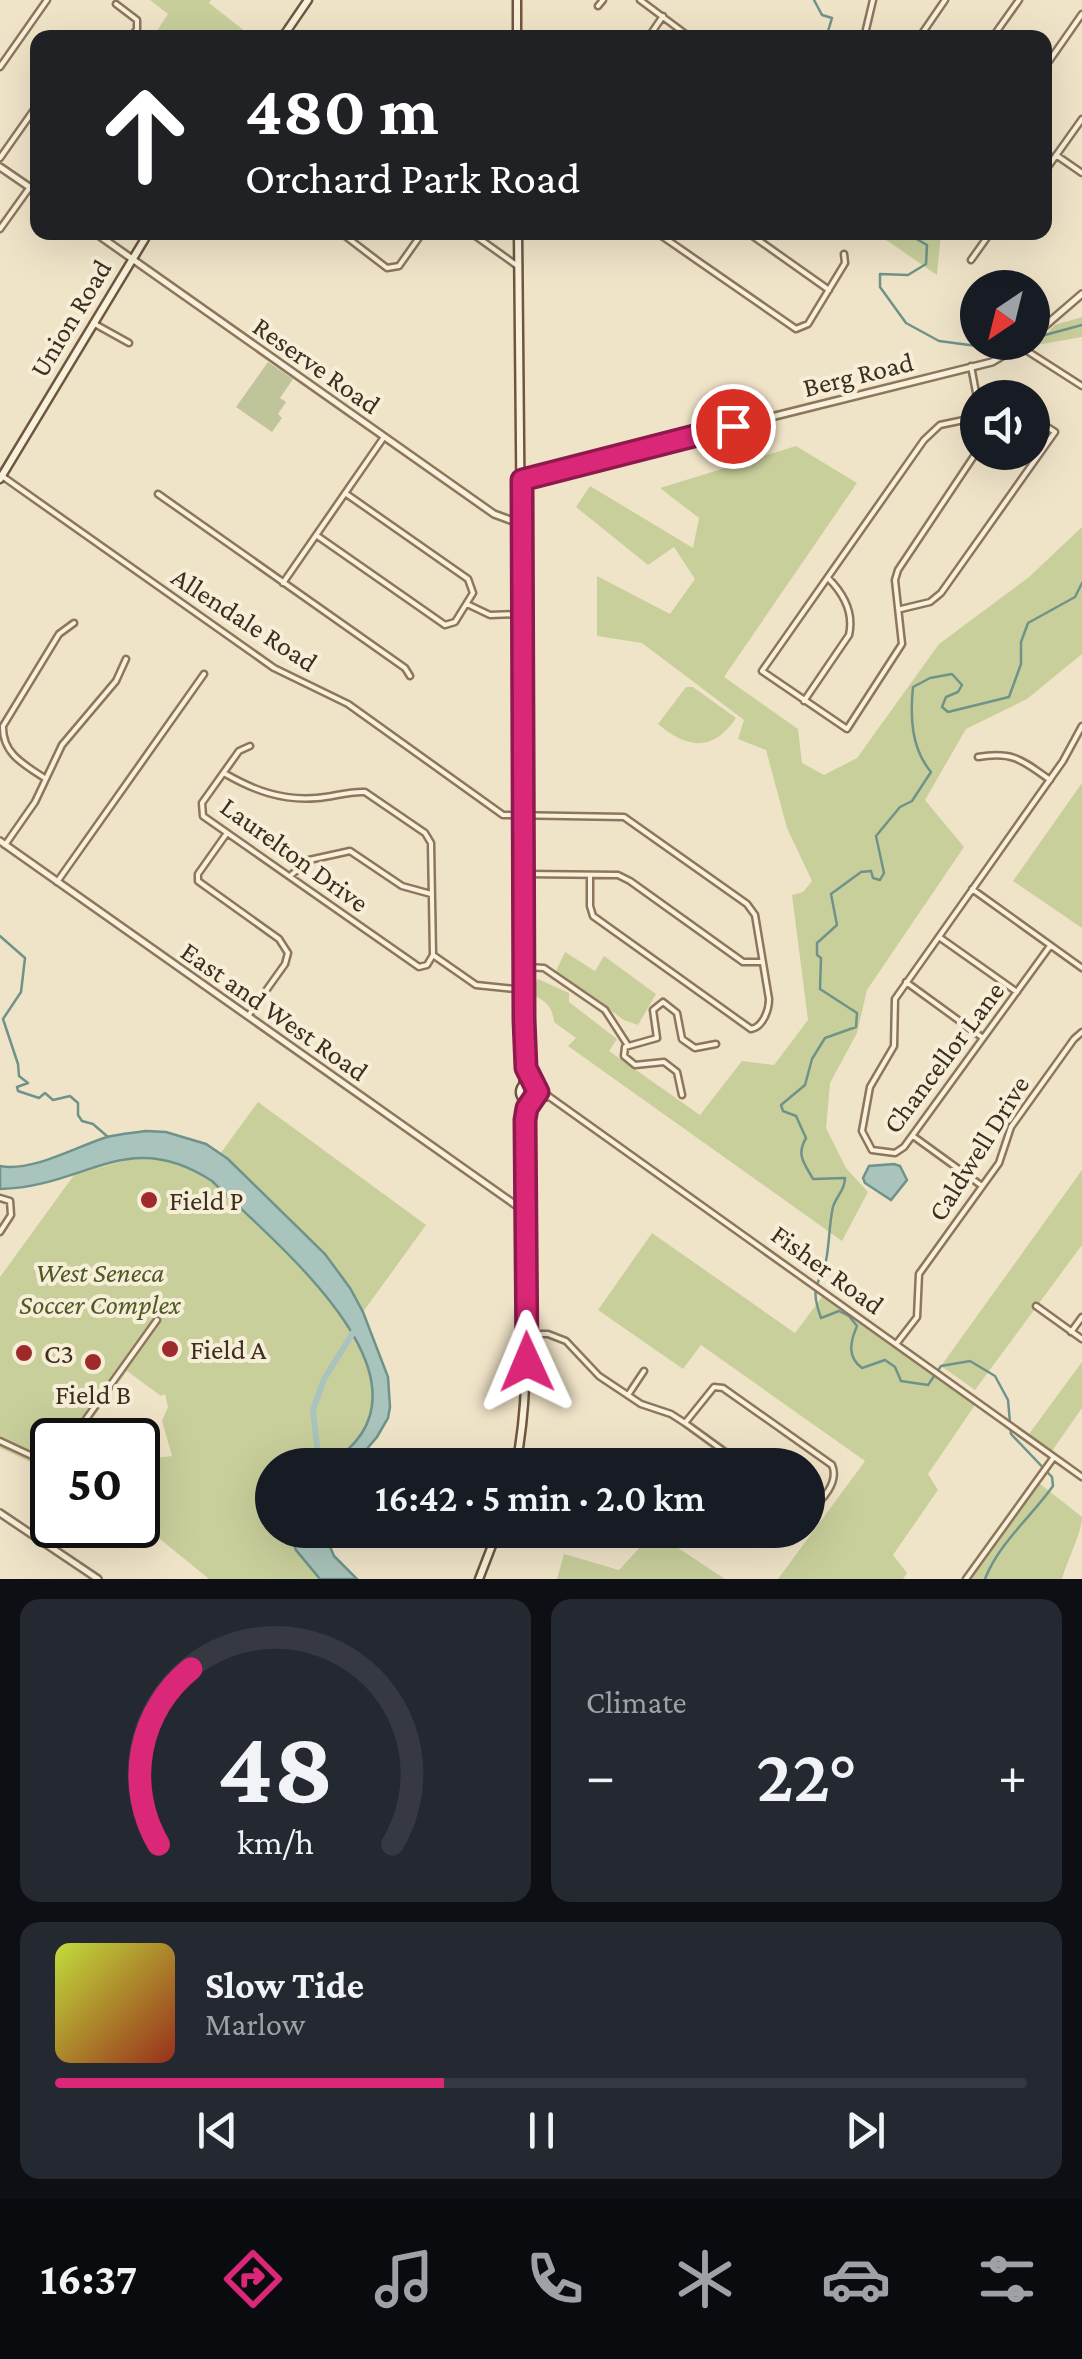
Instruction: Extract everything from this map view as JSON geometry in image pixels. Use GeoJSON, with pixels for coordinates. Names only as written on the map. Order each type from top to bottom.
{"type":"FeatureCollection","features":[{"type":"Feature","properties":{"kind":"main road"},"geometry":{"type":"LineString","coordinates":[[287,30],[308,0]]}},
{"type":"Feature","properties":{"kind":"main road"},"geometry":{"type":"LineString","coordinates":[[517,0],[517,30]]}},
{"type":"Feature","properties":{"kind":"main road","name":"Union Road"},"geometry":{"type":"LineString","coordinates":[[1,478],[144,240]]}},
{"type":"Feature","properties":{"kind":"main road"},"geometry":{"type":"LineString","coordinates":[[518,240],[526,967],[526,1068],[522,1097],[527,1212],[524,1409],[518,1448]]}},
{"type":"Feature","properties":{"kind":"main road"},"geometry":{"type":"LineString","coordinates":[[525,1120],[536,1086],[526,1068]]}},
{"type":"Feature","properties":{"kind":"main road"},"geometry":{"type":"LineString","coordinates":[[523,1086],[536,1086]]}},
{"type":"Feature","properties":{"kind":"main road"},"geometry":{"type":"LineString","coordinates":[[522,1097],[534,1100]]}},
{"type":"Feature","properties":{"kind":"main road"},"geometry":{"type":"LineString","coordinates":[[479,1579],[491,1548]]}},
{"type":"Feature","properties":{"kind":"street"},"geometry":{"type":"LineString","coordinates":[[0,67],[47,0]]}},
{"type":"Feature","properties":{"kind":"street"},"geometry":{"type":"LineString","coordinates":[[598,6],[603,0]]}},
{"type":"Feature","properties":{"kind":"street"},"geometry":{"type":"LineString","coordinates":[[640,0],[681,30]]}},
{"type":"Feature","properties":{"kind":"street"},"geometry":{"type":"LineString","coordinates":[[866,30],[873,0]]}},
{"type":"Feature","properties":{"kind":"street"},"geometry":{"type":"LineString","coordinates":[[924,30],[946,0]]}},
{"type":"Feature","properties":{"kind":"street"},"geometry":{"type":"LineString","coordinates":[[998,30],[1019,0]]}},
{"type":"Feature","properties":{"kind":"street"},"geometry":{"type":"LineString","coordinates":[[116,4],[137,20],[136,30]]}},
{"type":"Feature","properties":{"kind":"street"},"geometry":{"type":"LineString","coordinates":[[1052,57],[1082,14]]}},
{"type":"Feature","properties":{"kind":"street"},"geometry":{"type":"LineString","coordinates":[[653,30],[663,16]]}},
{"type":"Feature","properties":{"kind":"street"},"geometry":{"type":"LineString","coordinates":[[0,158],[30,115]]}},
{"type":"Feature","properties":{"kind":"street"},"geometry":{"type":"LineString","coordinates":[[1052,161],[1082,118]]}},
{"type":"Feature","properties":{"kind":"street"},"geometry":{"type":"LineString","coordinates":[[1056,155],[1082,173]]}},
{"type":"Feature","properties":{"kind":"street"},"geometry":{"type":"LineString","coordinates":[[0,167],[30,188],[0,229]]}},
{"type":"Feature","properties":{"kind":"street","name":"Reserve Road"},"geometry":{"type":"LineString","coordinates":[[105,240],[494,514],[521,524]]}},
{"type":"Feature","properties":{"kind":"street"},"geometry":{"type":"LineString","coordinates":[[350,240],[387,268],[394,268],[417,240]]}},
{"type":"Feature","properties":{"kind":"street"},"geometry":{"type":"LineString","coordinates":[[481,240],[519,267]]}},
{"type":"Feature","properties":{"kind":"street"},"geometry":{"type":"LineString","coordinates":[[668,240],[796,329],[806,326],[845,264],[844,254]]}},
{"type":"Feature","properties":{"kind":"street"},"geometry":{"type":"LineString","coordinates":[[758,240],[828,290]]}},
{"type":"Feature","properties":{"kind":"street"},"geometry":{"type":"LineString","coordinates":[[971,260],[985,240]]}},
{"type":"Feature","properties":{"kind":"street"},"geometry":{"type":"LineString","coordinates":[[1050,322],[1082,294]]}},
{"type":"Feature","properties":{"kind":"street"},"geometry":{"type":"LineString","coordinates":[[93,323],[129,344]]}},
{"type":"Feature","properties":{"kind":"street","name":"Berg Road"},"geometry":{"type":"LineString","coordinates":[[522,480],[996,360]]}},
{"type":"Feature","properties":{"kind":"street"},"geometry":{"type":"LineString","coordinates":[[1045,360],[1082,386]]}},
{"type":"Feature","properties":{"kind":"street"},"geometry":{"type":"LineString","coordinates":[[971,366],[974,380]]}},
{"type":"Feature","properties":{"kind":"street"},"geometry":{"type":"LineString","coordinates":[[960,421],[934,429],[762,671],[847,729],[902,644],[898,570],[965,470]]}},
{"type":"Feature","properties":{"kind":"street"},"geometry":{"type":"LineString","coordinates":[[283,583],[384,436]]}},
{"type":"Feature","properties":{"kind":"street"},"geometry":{"type":"LineString","coordinates":[[900,609],[930,602],[941,593],[1028,470]]}},
{"type":"Feature","properties":{"kind":"street","name":"Allendale Road"},"geometry":{"type":"LineString","coordinates":[[1,478],[274,668],[348,704],[503,814],[523,815]]}},
{"type":"Feature","properties":{"kind":"street"},"geometry":{"type":"LineString","coordinates":[[316,535],[444,624],[453,624],[473,589],[468,579],[346,493]]}},
{"type":"Feature","properties":{"kind":"street"},"geometry":{"type":"LineString","coordinates":[[158,494],[405,668],[410,676]]}},
{"type":"Feature","properties":{"kind":"street"},"geometry":{"type":"LineString","coordinates":[[804,701],[849,636],[851,627],[844,599],[828,578]]}},
{"type":"Feature","properties":{"kind":"street"},"geometry":{"type":"LineString","coordinates":[[467,604],[490,615],[522,614]]}},
{"type":"Feature","properties":{"kind":"street"},"geometry":{"type":"LineString","coordinates":[[46,780],[10,752],[4,742],[3,726],[59,634],[74,623]]}},
{"type":"Feature","properties":{"kind":"street"},"geometry":{"type":"LineString","coordinates":[[2,843],[34,802],[62,744],[116,681],[126,658]]}},
{"type":"Feature","properties":{"kind":"street"},"geometry":{"type":"LineString","coordinates":[[57,882],[204,674]]}},
{"type":"Feature","properties":{"kind":"street","name":"Chancellor Lane"},"geometry":{"type":"LineString","coordinates":[[1050,946],[912,1136],[895,1154],[872,1150],[862,1131],[870,1087],[894,1046],[894,1003],[1050,780],[1082,726]]}},
{"type":"Feature","properties":{"kind":"street","name":"Laurelton Drive"},"geometry":{"type":"LineString","coordinates":[[250,746],[239,751],[200,808],[204,816],[419,967],[427,965],[434,955]]}},
{"type":"Feature","properties":{"kind":"street"},"geometry":{"type":"LineString","coordinates":[[978,757],[1016,756],[1050,780]]}},
{"type":"Feature","properties":{"kind":"street"},"geometry":{"type":"LineString","coordinates":[[224,772],[250,788],[285,798],[368,793],[428,836],[434,955],[476,985],[524,990]]}},
{"type":"Feature","properties":{"kind":"street"},"geometry":{"type":"LineString","coordinates":[[523,815],[624,817],[748,904],[755,915],[769,1007],[755,1028],[594,916],[590,906],[590,875]]}},
{"type":"Feature","properties":{"kind":"street"},"geometry":{"type":"LineString","coordinates":[[227,832],[198,874],[198,881],[279,938],[288,953],[285,964],[248,1016]]}},
{"type":"Feature","properties":{"kind":"street","name":"East and West Road"},"geometry":{"type":"LineString","coordinates":[[2,843],[527,1212]]}},
{"type":"Feature","properties":{"kind":"street"},"geometry":{"type":"LineString","coordinates":[[290,876],[309,860],[350,851],[402,886],[431,894]]}},
{"type":"Feature","properties":{"kind":"street"},"geometry":{"type":"LineString","coordinates":[[524,874],[618,876],[743,962],[762,962]]}},
{"type":"Feature","properties":{"kind":"street"},"geometry":{"type":"LineString","coordinates":[[972,889],[1082,968]]}},
{"type":"Feature","properties":{"kind":"street"},"geometry":{"type":"LineString","coordinates":[[939,936],[1017,992]]}},
{"type":"Feature","properties":{"kind":"street"},"geometry":{"type":"LineString","coordinates":[[526,967],[544,968],[605,1010],[627,1044],[624,1056],[635,1065],[664,1062],[677,1072],[682,1095]]}},
{"type":"Feature","properties":{"kind":"street"},"geometry":{"type":"LineString","coordinates":[[906,982],[983,1038]]}},
{"type":"Feature","properties":{"kind":"street"},"geometry":{"type":"LineString","coordinates":[[627,1044],[657,1038],[654,1010],[663,1002],[677,1013],[682,1039],[695,1048],[716,1044]]}},
{"type":"Feature","properties":{"kind":"street","name":"Caldwell Drive"},"geometry":{"type":"LineString","coordinates":[[898,1343],[917,1317],[918,1274],[1001,1159],[1011,1127],[1082,1032]]}},
{"type":"Feature","properties":{"kind":"street","name":"Fisher Road"},"geometry":{"type":"LineString","coordinates":[[536,1086],[1082,1477]]}},
{"type":"Feature","properties":{"kind":"street"},"geometry":{"type":"LineString","coordinates":[[534,1100],[550,1097]]}},
{"type":"Feature","properties":{"kind":"street"},"geometry":{"type":"LineString","coordinates":[[912,1136],[982,1186]]}},
{"type":"Feature","properties":{"kind":"street"},"geometry":{"type":"LineString","coordinates":[[0,1198],[8,1199],[12,1206],[9,1220],[0,1232]]}},
{"type":"Feature","properties":{"kind":"street"},"geometry":{"type":"LineString","coordinates":[[1036,1306],[1082,1339]]}},
{"type":"Feature","properties":{"kind":"street"},"geometry":{"type":"LineString","coordinates":[[1072,1332],[1082,1317]]}},
{"type":"Feature","properties":{"kind":"street"},"geometry":{"type":"LineString","coordinates":[[87,1418],[157,1320]]}},
{"type":"Feature","properties":{"kind":"street"},"geometry":{"type":"LineString","coordinates":[[526,1334],[548,1334],[566,1341],[592,1370],[628,1395],[685,1423],[720,1448]]}},
{"type":"Feature","properties":{"kind":"street"},"geometry":{"type":"LineString","coordinates":[[628,1395],[644,1371]]}},
{"type":"Feature","properties":{"kind":"street"},"geometry":{"type":"LineString","coordinates":[[685,1423],[714,1386],[723,1388],[808,1448]]}},
{"type":"Feature","properties":{"kind":"street"},"geometry":{"type":"LineString","coordinates":[[0,1441],[30,1455]]}},
{"type":"Feature","properties":{"kind":"street"},"geometry":{"type":"LineString","coordinates":[[966,1579],[1054,1457]]}},
{"type":"Feature","properties":{"kind":"street"},"geometry":{"type":"LineString","coordinates":[[825,1460],[836,1475],[825,1494]]}},
{"type":"Feature","properties":{"kind":"street"},"geometry":{"type":"LineString","coordinates":[[0,1512],[98,1579]]}},
{"type":"Feature","properties":{"kind":"green space"},"geometry":{"type":"Polygon","coordinates":[[[150,0],[211,0],[209,3],[243,30],[158,30],[168,14],[150,0]]]}},
{"type":"Feature","properties":{"kind":"green space"},"geometry":{"type":"Polygon","coordinates":[[[886,240],[940,240],[937,275],[886,240]]]}},
{"type":"Feature","properties":{"kind":"green space"},"geometry":{"type":"Polygon","coordinates":[[[1082,317],[1082,337],[1050,343],[1050,330],[1082,317]]]}},
{"type":"Feature","properties":{"kind":"green space"},"geometry":{"type":"Polygon","coordinates":[[[268,362],[293,379],[280,398],[286,402],[278,414],[282,418],[272,432],[236,407],[268,362]]]}},
{"type":"Feature","properties":{"kind":"green space"},"geometry":{"type":"Polygon","coordinates":[[[796,446],[857,483],[724,677],[798,729],[802,763],[824,775],[857,758],[939,644],[1029,577],[1082,527],[1082,654],[1027,699],[966,729],[925,800],[964,847],[867,990],[857,1033],[830,1083],[826,1128],[846,1168],[868,1192],[842,1241],[568,1046],[576,1038],[554,1022],[547,1004],[529,993],[538,979],[569,993],[569,1002],[617,1039],[609,1051],[700,1115],[742,1061],[774,1065],[808,1020],[792,895],[803,892],[812,881],[787,828],[766,750],[738,739],[744,720],[642,643],[597,636],[597,576],[670,614],[695,579],[674,547],[648,565],[576,507],[590,486],[693,548],[699,518],[660,488],[796,446]]]}},
{"type":"Feature","properties":{"kind":"green space"},"geometry":{"type":"Polygon","coordinates":[[[686,687],[693,687],[736,718],[709,742],[689,742],[658,724],[686,687]]]}},
{"type":"Feature","properties":{"kind":"green space"},"geometry":{"type":"Polygon","coordinates":[[[1082,783],[1082,928],[1013,881],[1082,783]]]}},
{"type":"Feature","properties":{"kind":"green space"},"geometry":{"type":"Polygon","coordinates":[[[565,952],[595,971],[604,956],[656,994],[638,1025],[624,1020],[556,971],[565,952]]]}},
{"type":"Feature","properties":{"kind":"green space"},"geometry":{"type":"Polygon","coordinates":[[[258,1102],[426,1225],[363,1312],[324,1254],[220,1154],[258,1102]]]}},
{"type":"Feature","properties":{"kind":"green space","name":"West Seneca Soccer Complex"},"geometry":{"type":"Polygon","coordinates":[[[137,1157],[158,1158],[194,1170],[212,1181],[294,1260],[350,1329],[368,1364],[374,1398],[365,1428],[355,1442],[350,1448],[255,1448],[255,1548],[295,1548],[320,1579],[209,1579],[160,1539],[160,1457],[172,1456],[162,1421],[168,1407],[165,1394],[161,1396],[127,1371],[93,1418],[30,1418],[30,1462],[0,1448],[0,1277],[74,1175],[137,1157]]]}},
{"type":"Feature","properties":{"kind":"green space"},"geometry":{"type":"Polygon","coordinates":[[[1082,1170],[1082,1245],[975,1390],[941,1366],[1082,1170]]]}},
{"type":"Feature","properties":{"kind":"green space"},"geometry":{"type":"Polygon","coordinates":[[[652,1233],[795,1333],[822,1297],[975,1405],[928,1474],[938,1490],[893,1555],[907,1573],[903,1579],[778,1579],[801,1548],[825,1548],[825,1515],[865,1461],[701,1345],[683,1369],[598,1310],[652,1233]]]}},
{"type":"Feature","properties":{"kind":"green space"},"geometry":{"type":"Polygon","coordinates":[[[1082,1362],[1082,1408],[1052,1451],[1029,1434],[1082,1362]]]}},
{"type":"Feature","properties":{"kind":"green space"},"geometry":{"type":"Polygon","coordinates":[[[1039,1483],[1082,1517],[1062,1579],[971,1579],[1039,1483]]]}},
{"type":"Feature","properties":{"kind":"green space"},"geometry":{"type":"Polygon","coordinates":[[[639,1548],[678,1548],[725,1579],[557,1579],[564,1554],[619,1570],[639,1548]]]}},
{"type":"Feature","properties":{"kind":"water"},"geometry":{"type":"Polygon","coordinates":[[[166,1132],[206,1144],[228,1159],[325,1254],[363,1312],[388,1377],[388,1418],[368,1448],[346,1448],[362,1433],[373,1396],[364,1357],[341,1316],[274,1240],[212,1181],[182,1165],[131,1159],[31,1186],[0,1189],[0,1166],[54,1158],[107,1137],[166,1132]]]}},
{"type":"Feature","properties":{"kind":"water"},"geometry":{"type":"Polygon","coordinates":[[[869,1166],[900,1166],[907,1180],[891,1200],[863,1178],[869,1166]]]}},
{"type":"Feature","properties":{"kind":"water"},"geometry":{"type":"Polygon","coordinates":[[[331,1548],[357,1579],[320,1579],[296,1550],[331,1548]]]}},
{"type":"Feature","properties":{"kind":"waterway"},"geometry":{"type":"LineString","coordinates":[[814,0],[822,15],[832,18],[828,30]]}},
{"type":"Feature","properties":{"kind":"waterway"},"geometry":{"type":"LineString","coordinates":[[918,240],[927,245],[926,264],[908,275],[880,274],[880,287],[906,323],[939,341],[960,344]]}},
{"type":"Feature","properties":{"kind":"waterway"},"geometry":{"type":"LineString","coordinates":[[1050,334],[1082,325]]}},
{"type":"Feature","properties":{"kind":"waterway"},"geometry":{"type":"LineString","coordinates":[[985,1579],[1007,1542],[1053,1486],[1052,1477],[1011,1434],[1008,1400],[995,1376],[970,1361],[941,1366],[928,1385],[901,1381],[895,1367],[885,1360],[862,1368],[857,1364],[852,1354],[857,1326],[849,1316],[839,1311],[821,1318],[816,1290],[826,1259],[833,1207],[845,1178],[813,1179],[801,1154],[806,1138],[796,1116],[783,1111],[781,1105],[805,1085],[812,1059],[825,1038],[856,1027],[857,1013],[820,989],[821,958],[817,955],[817,943],[837,925],[831,894],[861,872],[871,871],[873,878],[880,880],[884,873],[876,836],[900,807],[912,801],[931,772],[919,753],[913,732],[913,687],[930,678],[952,674],[962,685],[958,692],[946,697],[942,707],[948,712],[1009,697],[1021,664],[1021,642],[1028,623],[1075,597],[1082,583]]}},
{"type":"Feature","properties":{"kind":"waterway"},"geometry":{"type":"LineString","coordinates":[[0,936],[25,958],[21,992],[3,1019],[19,1076],[28,1083],[17,1087],[18,1091],[39,1098],[45,1093],[53,1100],[70,1096],[78,1103],[82,1121],[93,1124],[108,1137]]}},
{"type":"Feature","properties":{"kind":"waterway"},"geometry":{"type":"LineString","coordinates":[[317,1448],[313,1410],[324,1379],[356,1328]]}},
{"type":"Feature","properties":{"kind":"place","name":"Field P"},"geometry":{"type":"Point","coordinates":[149,1200]}},
{"type":"Feature","properties":{"kind":"place","name":"Field A"},"geometry":{"type":"Point","coordinates":[170,1349]}},
{"type":"Feature","properties":{"kind":"place","name":"C3"},"geometry":{"type":"Point","coordinates":[24,1353]}},
{"type":"Feature","properties":{"kind":"place","name":"Field B"},"geometry":{"type":"Point","coordinates":[93,1362]}},
{"type":"Feature","properties":{"kind":"route"},"geometry":{"type":"LineString","coordinates":[[527,1362],[525,1120],[527,1108],[538,1092],[526,1068],[524,1020],[522,480],[733,426]]}}]}
